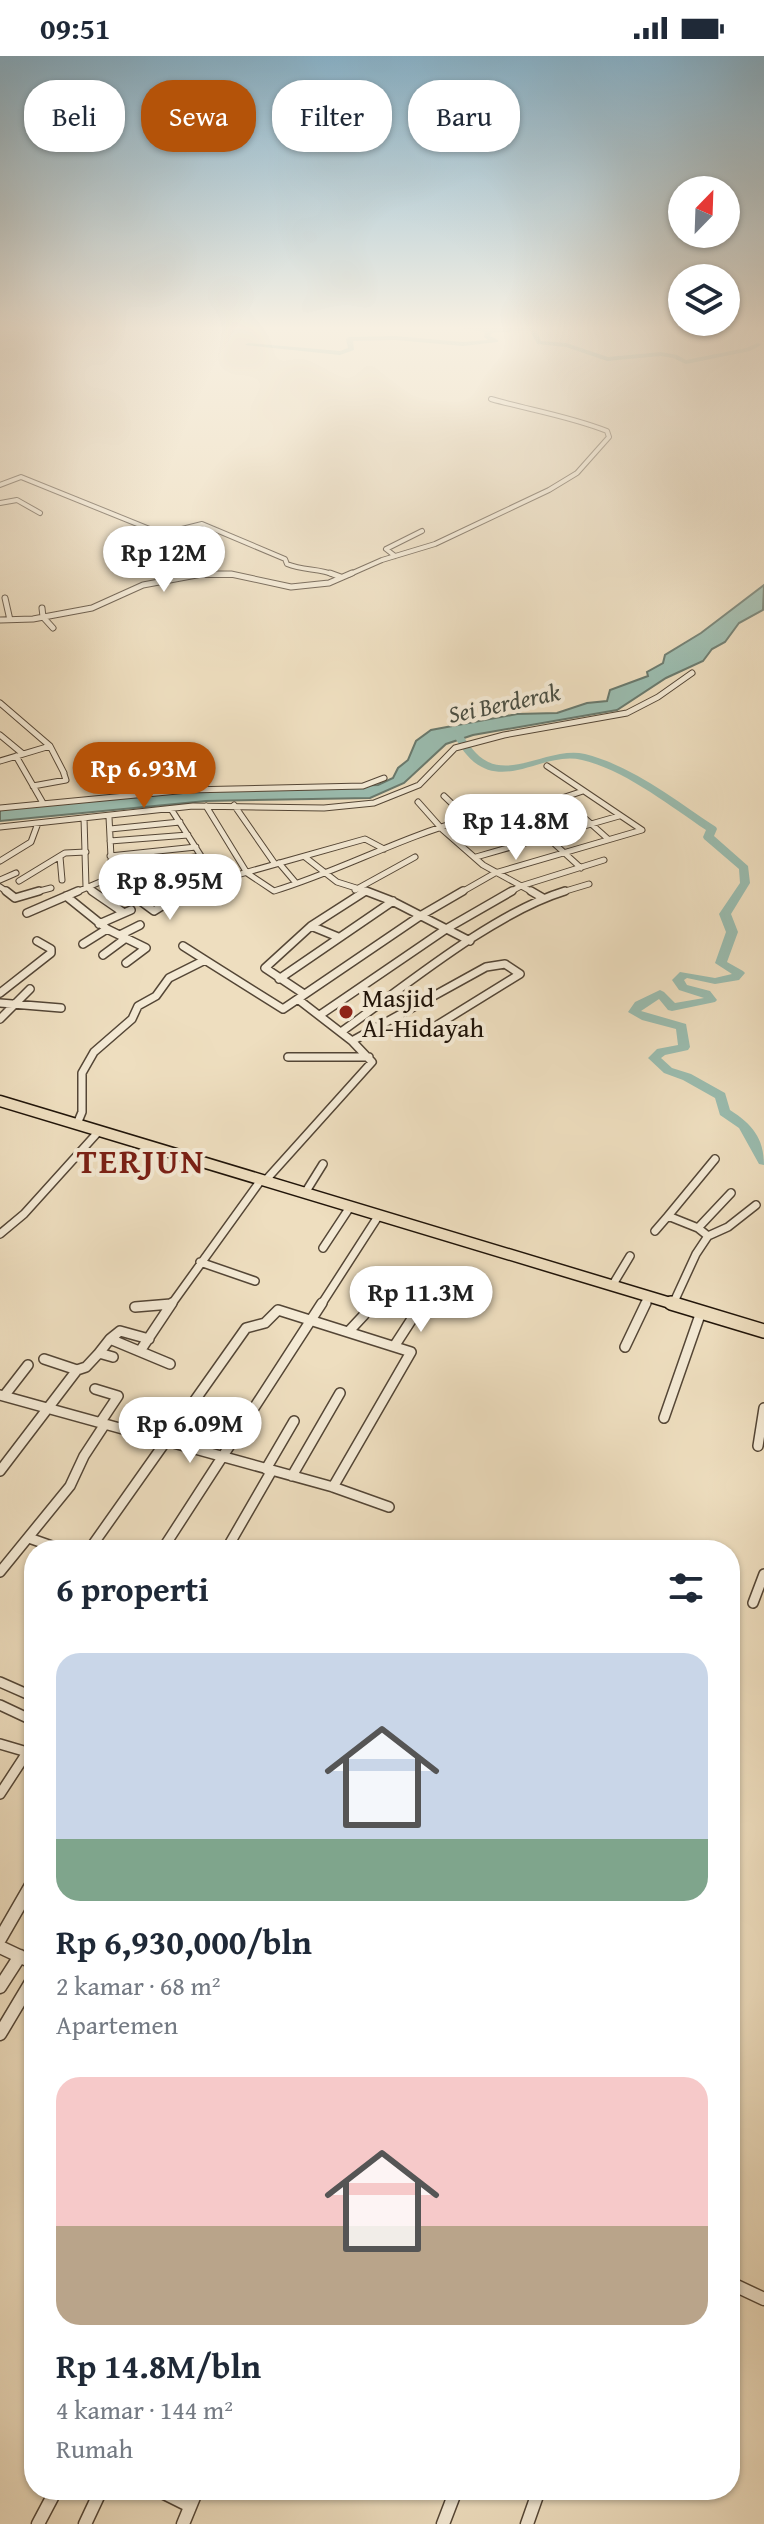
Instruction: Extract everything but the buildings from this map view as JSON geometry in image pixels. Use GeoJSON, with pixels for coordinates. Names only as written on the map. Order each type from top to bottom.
{"type":"FeatureCollection","features":[{"type":"Feature","properties":{"kind":"main road"},"geometry":{"type":"LineString","coordinates":[[0,1101],[764,1331]]}},
{"type":"Feature","properties":{"kind":"street"},"geometry":{"type":"LineString","coordinates":[[0,620],[33,619],[96,607],[143,585],[202,574],[231,574],[298,588],[329,583],[395,556],[435,544],[549,490],[577,473],[604,442]]}},
{"type":"Feature","properties":{"kind":"street"},"geometry":{"type":"LineString","coordinates":[[0,485],[21,477],[162,534],[202,524],[285,559],[287,564],[303,571],[318,568],[341,577]]}},
{"type":"Feature","properties":{"kind":"street"},"geometry":{"type":"LineString","coordinates":[[0,503],[12,498],[29,504],[40,513]]}},
{"type":"Feature","properties":{"kind":"street"},"geometry":{"type":"LineString","coordinates":[[395,556],[386,549],[422,531]]}},
{"type":"Feature","properties":{"kind":"street"},"geometry":{"type":"LineString","coordinates":[[5,598],[10,620]]}},
{"type":"Feature","properties":{"kind":"street"},"geometry":{"type":"LineString","coordinates":[[53,614],[54,604]]}},
{"type":"Feature","properties":{"kind":"street"},"geometry":{"type":"LineString","coordinates":[[31,607],[33,619]]}},
{"type":"Feature","properties":{"kind":"street"},"geometry":{"type":"LineString","coordinates":[[42,608],[43,617],[53,628]]}},
{"type":"Feature","properties":{"kind":"street"},"geometry":{"type":"LineString","coordinates":[[0,827],[206,806],[324,808],[374,803],[419,785],[455,748],[475,741],[627,713],[658,697],[692,673]]}},
{"type":"Feature","properties":{"kind":"street"},"geometry":{"type":"LineString","coordinates":[[0,703],[50,746],[66,780],[33,786]]}},
{"type":"Feature","properties":{"kind":"street"},"geometry":{"type":"LineString","coordinates":[[0,712],[8,710]]}},
{"type":"Feature","properties":{"kind":"street"},"geometry":{"type":"LineString","coordinates":[[0,735],[20,755],[43,803]]}},
{"type":"Feature","properties":{"kind":"street"},"geometry":{"type":"LineString","coordinates":[[0,761],[50,746]]}},
{"type":"Feature","properties":{"kind":"street"},"geometry":{"type":"LineString","coordinates":[[547,766],[642,830]]}},
{"type":"Feature","properties":{"kind":"street"},"geometry":{"type":"LineString","coordinates":[[0,808],[188,790],[363,786],[384,778]]}},
{"type":"Feature","properties":{"kind":"street"},"geometry":{"type":"LineString","coordinates":[[583,791],[562,798],[608,839]]}},
{"type":"Feature","properties":{"kind":"street"},"geometry":{"type":"LineString","coordinates":[[206,806],[247,873],[272,891],[324,876],[384,849],[468,818],[444,796]]}},
{"type":"Feature","properties":{"kind":"street"},"geometry":{"type":"LineString","coordinates":[[418,802],[441,827],[495,873],[543,898]]}},
{"type":"Feature","properties":{"kind":"street"},"geometry":{"type":"LineString","coordinates":[[234,805],[277,863],[296,883]]}},
{"type":"Feature","properties":{"kind":"street"},"geometry":{"type":"LineString","coordinates":[[535,805],[566,832]]}},
{"type":"Feature","properties":{"kind":"street"},"geometry":{"type":"LineString","coordinates":[[113,870],[200,857],[171,809]]}},
{"type":"Feature","properties":{"kind":"street"},"geometry":{"type":"LineString","coordinates":[[476,857],[619,816]]}},
{"type":"Feature","properties":{"kind":"street"},"geometry":{"type":"LineString","coordinates":[[27,913],[110,878],[113,870],[109,817]]}},
{"type":"Feature","properties":{"kind":"street"},"geometry":{"type":"LineString","coordinates":[[84,818],[86,887]]}},
{"type":"Feature","properties":{"kind":"street"},"geometry":{"type":"LineString","coordinates":[[110,829],[180,822]]}},
{"type":"Feature","properties":{"kind":"street"},"geometry":{"type":"LineString","coordinates":[[0,861],[29,846],[39,831],[38,823]]}},
{"type":"Feature","properties":{"kind":"street"},"geometry":{"type":"LineString","coordinates":[[283,1009],[420,916],[495,873],[651,826]]}},
{"type":"Feature","properties":{"kind":"street"},"geometry":{"type":"LineString","coordinates":[[110,841],[188,835]]}},
{"type":"Feature","properties":{"kind":"street"},"geometry":{"type":"LineString","coordinates":[[547,837],[581,868]]}},
{"type":"Feature","properties":{"kind":"street"},"geometry":{"type":"LineString","coordinates":[[160,876],[133,884],[140,891],[135,897],[154,911],[191,888],[277,863],[367,839],[384,849]]}},
{"type":"Feature","properties":{"kind":"street"},"geometry":{"type":"LineString","coordinates":[[110,856],[196,847]]}},
{"type":"Feature","properties":{"kind":"street"},"geometry":{"type":"LineString","coordinates":[[19,881],[65,853],[86,852]]}},
{"type":"Feature","properties":{"kind":"street"},"geometry":{"type":"LineString","coordinates":[[60,857],[62,880]]}},
{"type":"Feature","properties":{"kind":"street"},"geometry":{"type":"LineString","coordinates":[[305,857],[324,876],[354,890],[393,901],[470,941]]}},
{"type":"Feature","properties":{"kind":"street"},"geometry":{"type":"LineString","coordinates":[[354,890],[415,857]]}},
{"type":"Feature","properties":{"kind":"street"},"geometry":{"type":"LineString","coordinates":[[183,946],[271,1004],[283,1009],[316,1013],[446,929],[521,886],[604,860]]}},
{"type":"Feature","properties":{"kind":"street"},"geometry":{"type":"LineString","coordinates":[[0,880],[16,873]]}},
{"type":"Feature","properties":{"kind":"street"},"geometry":{"type":"LineString","coordinates":[[341,1032],[470,941],[543,898],[589,884]]}},
{"type":"Feature","properties":{"kind":"street"},"geometry":{"type":"LineString","coordinates":[[0,887],[15,898],[51,888]]}},
{"type":"Feature","properties":{"kind":"street"},"geometry":{"type":"LineString","coordinates":[[86,887],[127,912],[99,924]]}},
{"type":"Feature","properties":{"kind":"street"},"geometry":{"type":"LineString","coordinates":[[140,1351],[200,1262],[263,1180],[370,1065],[369,1057],[355,1043],[265,968],[311,926],[364,892]]}},
{"type":"Feature","properties":{"kind":"street"},"geometry":{"type":"LineString","coordinates":[[66,896],[99,924],[146,948],[126,963]]}},
{"type":"Feature","properties":{"kind":"street"},"geometry":{"type":"LineString","coordinates":[[279,979],[393,901]]}},
{"type":"Feature","properties":{"kind":"street"},"geometry":{"type":"LineString","coordinates":[[103,955],[140,925]]}},
{"type":"Feature","properties":{"kind":"street"},"geometry":{"type":"LineString","coordinates":[[311,926],[338,937]]}},
{"type":"Feature","properties":{"kind":"street"},"geometry":{"type":"LineString","coordinates":[[83,944],[107,929]]}},
{"type":"Feature","properties":{"kind":"street"},"geometry":{"type":"LineString","coordinates":[[0,993],[51,953],[51,949],[37,941]]}},
{"type":"Feature","properties":{"kind":"street"},"geometry":{"type":"LineString","coordinates":[[77,1124],[82,1112],[82,1073],[94,1052],[132,1019],[138,1006],[156,996],[169,978],[205,960]]}},
{"type":"Feature","properties":{"kind":"street"},"geometry":{"type":"LineString","coordinates":[[355,1043],[486,967],[505,964],[520,974],[426,1032],[410,1029],[397,1021]]}},
{"type":"Feature","properties":{"kind":"street"},"geometry":{"type":"LineString","coordinates":[[0,1019],[30,989]]}},
{"type":"Feature","properties":{"kind":"street"},"geometry":{"type":"LineString","coordinates":[[0,1003],[61,1008]]}},
{"type":"Feature","properties":{"kind":"street"},"geometry":{"type":"LineString","coordinates":[[288,1057],[369,1057]]}},
{"type":"Feature","properties":{"kind":"street"},"geometry":{"type":"LineString","coordinates":[[0,1234],[24,1214],[99,1131]]}},
{"type":"Feature","properties":{"kind":"street"},"geometry":{"type":"LineString","coordinates":[[655,1231],[715,1159]]}},
{"type":"Feature","properties":{"kind":"street"},"geometry":{"type":"LineString","coordinates":[[305,1193],[323,1164]]}},
{"type":"Feature","properties":{"kind":"street"},"geometry":{"type":"LineString","coordinates":[[698,1228],[731,1193]]}},
{"type":"Feature","properties":{"kind":"street"},"geometry":{"type":"LineString","coordinates":[[673,1304],[696,1254],[708,1236],[728,1227],[756,1205]]}},
{"type":"Feature","properties":{"kind":"street"},"geometry":{"type":"LineString","coordinates":[[323,1248],[350,1207]]}},
{"type":"Feature","properties":{"kind":"street"},"geometry":{"type":"LineString","coordinates":[[168,1540],[379,1215]]}},
{"type":"Feature","properties":{"kind":"street"},"geometry":{"type":"LineString","coordinates":[[668,1216],[698,1228],[708,1236]]}},
{"type":"Feature","properties":{"kind":"street"},"geometry":{"type":"LineString","coordinates":[[612,1286],[630,1256]]}},
{"type":"Feature","properties":{"kind":"street"},"geometry":{"type":"LineString","coordinates":[[200,1262],[255,1281]]}},
{"type":"Feature","properties":{"kind":"street"},"geometry":{"type":"LineString","coordinates":[[625,1347],[649,1297]]}},
{"type":"Feature","properties":{"kind":"street"},"geometry":{"type":"LineString","coordinates":[[135,1307],[171,1304]]}},
{"type":"Feature","properties":{"kind":"street"},"geometry":{"type":"LineString","coordinates":[[395,1345],[421,1305]]}},
{"type":"Feature","properties":{"kind":"street"},"geometry":{"type":"LineString","coordinates":[[96,1540],[246,1328],[265,1323],[278,1310],[409,1350],[410,1355],[333,1487]]}},
{"type":"Feature","properties":{"kind":"street"},"geometry":{"type":"LineString","coordinates":[[664,1418],[701,1312]]}},
{"type":"Feature","properties":{"kind":"street"},"geometry":{"type":"LineString","coordinates":[[350,1330],[364,1315]]}},
{"type":"Feature","properties":{"kind":"street"},"geometry":{"type":"LineString","coordinates":[[0,1471],[77,1370],[86,1367],[110,1339],[120,1331],[149,1339]]}},
{"type":"Feature","properties":{"kind":"street"},"geometry":{"type":"LineString","coordinates":[[110,1339],[170,1364]]}},
{"type":"Feature","properties":{"kind":"street"},"geometry":{"type":"LineString","coordinates":[[99,1353],[113,1357]]}},
{"type":"Feature","properties":{"kind":"street"},"geometry":{"type":"LineString","coordinates":[[44,1359],[77,1370]]}},
{"type":"Feature","properties":{"kind":"street"},"geometry":{"type":"LineString","coordinates":[[28,1365],[2,1398],[49,1408],[333,1487],[389,1507]]}},
{"type":"Feature","properties":{"kind":"street"},"geometry":{"type":"LineString","coordinates":[[35,1540],[29,1538],[70,1486],[118,1397],[95,1389]]}},
{"type":"Feature","properties":{"kind":"street"},"geometry":{"type":"LineString","coordinates":[[292,1476],[340,1393]]}},
{"type":"Feature","properties":{"kind":"street"},"geometry":{"type":"LineString","coordinates":[[758,1446],[764,1408]]}},
{"type":"Feature","properties":{"kind":"street"},"geometry":{"type":"LineString","coordinates":[[231,1540],[294,1421]]}},
{"type":"Feature","properties":{"kind":"street"},"geometry":{"type":"LineString","coordinates":[[0,1572],[24,1544]]}},
{"type":"Feature","properties":{"kind":"street"},"geometry":{"type":"LineString","coordinates":[[753,1603],[764,1574]]}},
{"type":"Feature","properties":{"kind":"street"},"geometry":{"type":"LineString","coordinates":[[0,1682],[24,1693]]}},
{"type":"Feature","properties":{"kind":"street"},"geometry":{"type":"LineString","coordinates":[[0,1705],[24,1716]]}},
{"type":"Feature","properties":{"kind":"street"},"geometry":{"type":"LineString","coordinates":[[1,1745],[24,1748]]}},
{"type":"Feature","properties":{"kind":"street"},"geometry":{"type":"LineString","coordinates":[[0,1794],[24,1760]]}},
{"type":"Feature","properties":{"kind":"street"},"geometry":{"type":"LineString","coordinates":[[0,1939],[24,1897]]}},
{"type":"Feature","properties":{"kind":"street"},"geometry":{"type":"LineString","coordinates":[[0,1947],[24,1958]]}},
{"type":"Feature","properties":{"kind":"street"},"geometry":{"type":"LineString","coordinates":[[0,1987],[20,1956]]}},
{"type":"Feature","properties":{"kind":"street"},"geometry":{"type":"LineString","coordinates":[[0,2034],[24,1994]]}},
{"type":"Feature","properties":{"kind":"street"},"geometry":{"type":"LineString","coordinates":[[740,2288],[764,2299]]}},
{"type":"Feature","properties":{"kind":"street"},"geometry":{"type":"LineString","coordinates":[[38,2524],[51,2500]]}},
{"type":"Feature","properties":{"kind":"street"},"geometry":{"type":"LineString","coordinates":[[85,2524],[96,2500]]}},
{"type":"Feature","properties":{"kind":"street"},"geometry":{"type":"LineString","coordinates":[[178,2500],[190,2506]]}},
{"type":"Feature","properties":{"kind":"street"},"geometry":{"type":"LineString","coordinates":[[183,2524],[193,2500]]}},
{"type":"Feature","properties":{"kind":"street"},"geometry":{"type":"LineString","coordinates":[[443,2524],[452,2500]]}},
{"type":"Feature","properties":{"kind":"street"},"geometry":{"type":"LineString","coordinates":[[527,2524],[535,2500]]}},
{"type":"Feature","properties":{"kind":"shaded area","name":"Sei Berderak"},"geometry":{"type":"Polygon","coordinates":[[[764,585],[763,610],[739,623],[725,642],[712,649],[703,661],[666,678],[617,710],[473,735],[446,744],[404,783],[370,798],[206,801],[0,821],[0,809],[176,792],[378,785],[393,778],[398,768],[408,760],[416,741],[431,730],[517,714],[557,713],[587,703],[607,701],[610,690],[648,676],[647,672],[663,663],[665,655],[701,633],[764,585]]]}},
{"type":"Feature","properties":{"kind":"waterway"},"geometry":{"type":"LineString","coordinates":[[456,732],[476,758],[491,768],[517,768],[570,755],[584,757],[616,770],[712,829],[708,837],[744,868],[745,883],[725,914],[732,932],[721,963],[739,973],[735,978],[715,981],[684,974],[678,980],[683,988],[706,993],[711,1000],[672,1007],[660,994],[639,1005],[634,1012],[682,1027],[684,1047],[661,1052],[654,1058],[668,1071],[687,1077],[721,1096],[724,1112],[744,1125],[764,1161]]}},
{"type":"Feature","properties":{"kind":"place","name":"Masjid Al-Hidayah"},"geometry":{"type":"Point","coordinates":[346,1012]}},
{"type":"Feature","properties":{"kind":"district","name":"TERJUN"},"geometry":{"type":"Point","coordinates":[141,1160]}}]}
